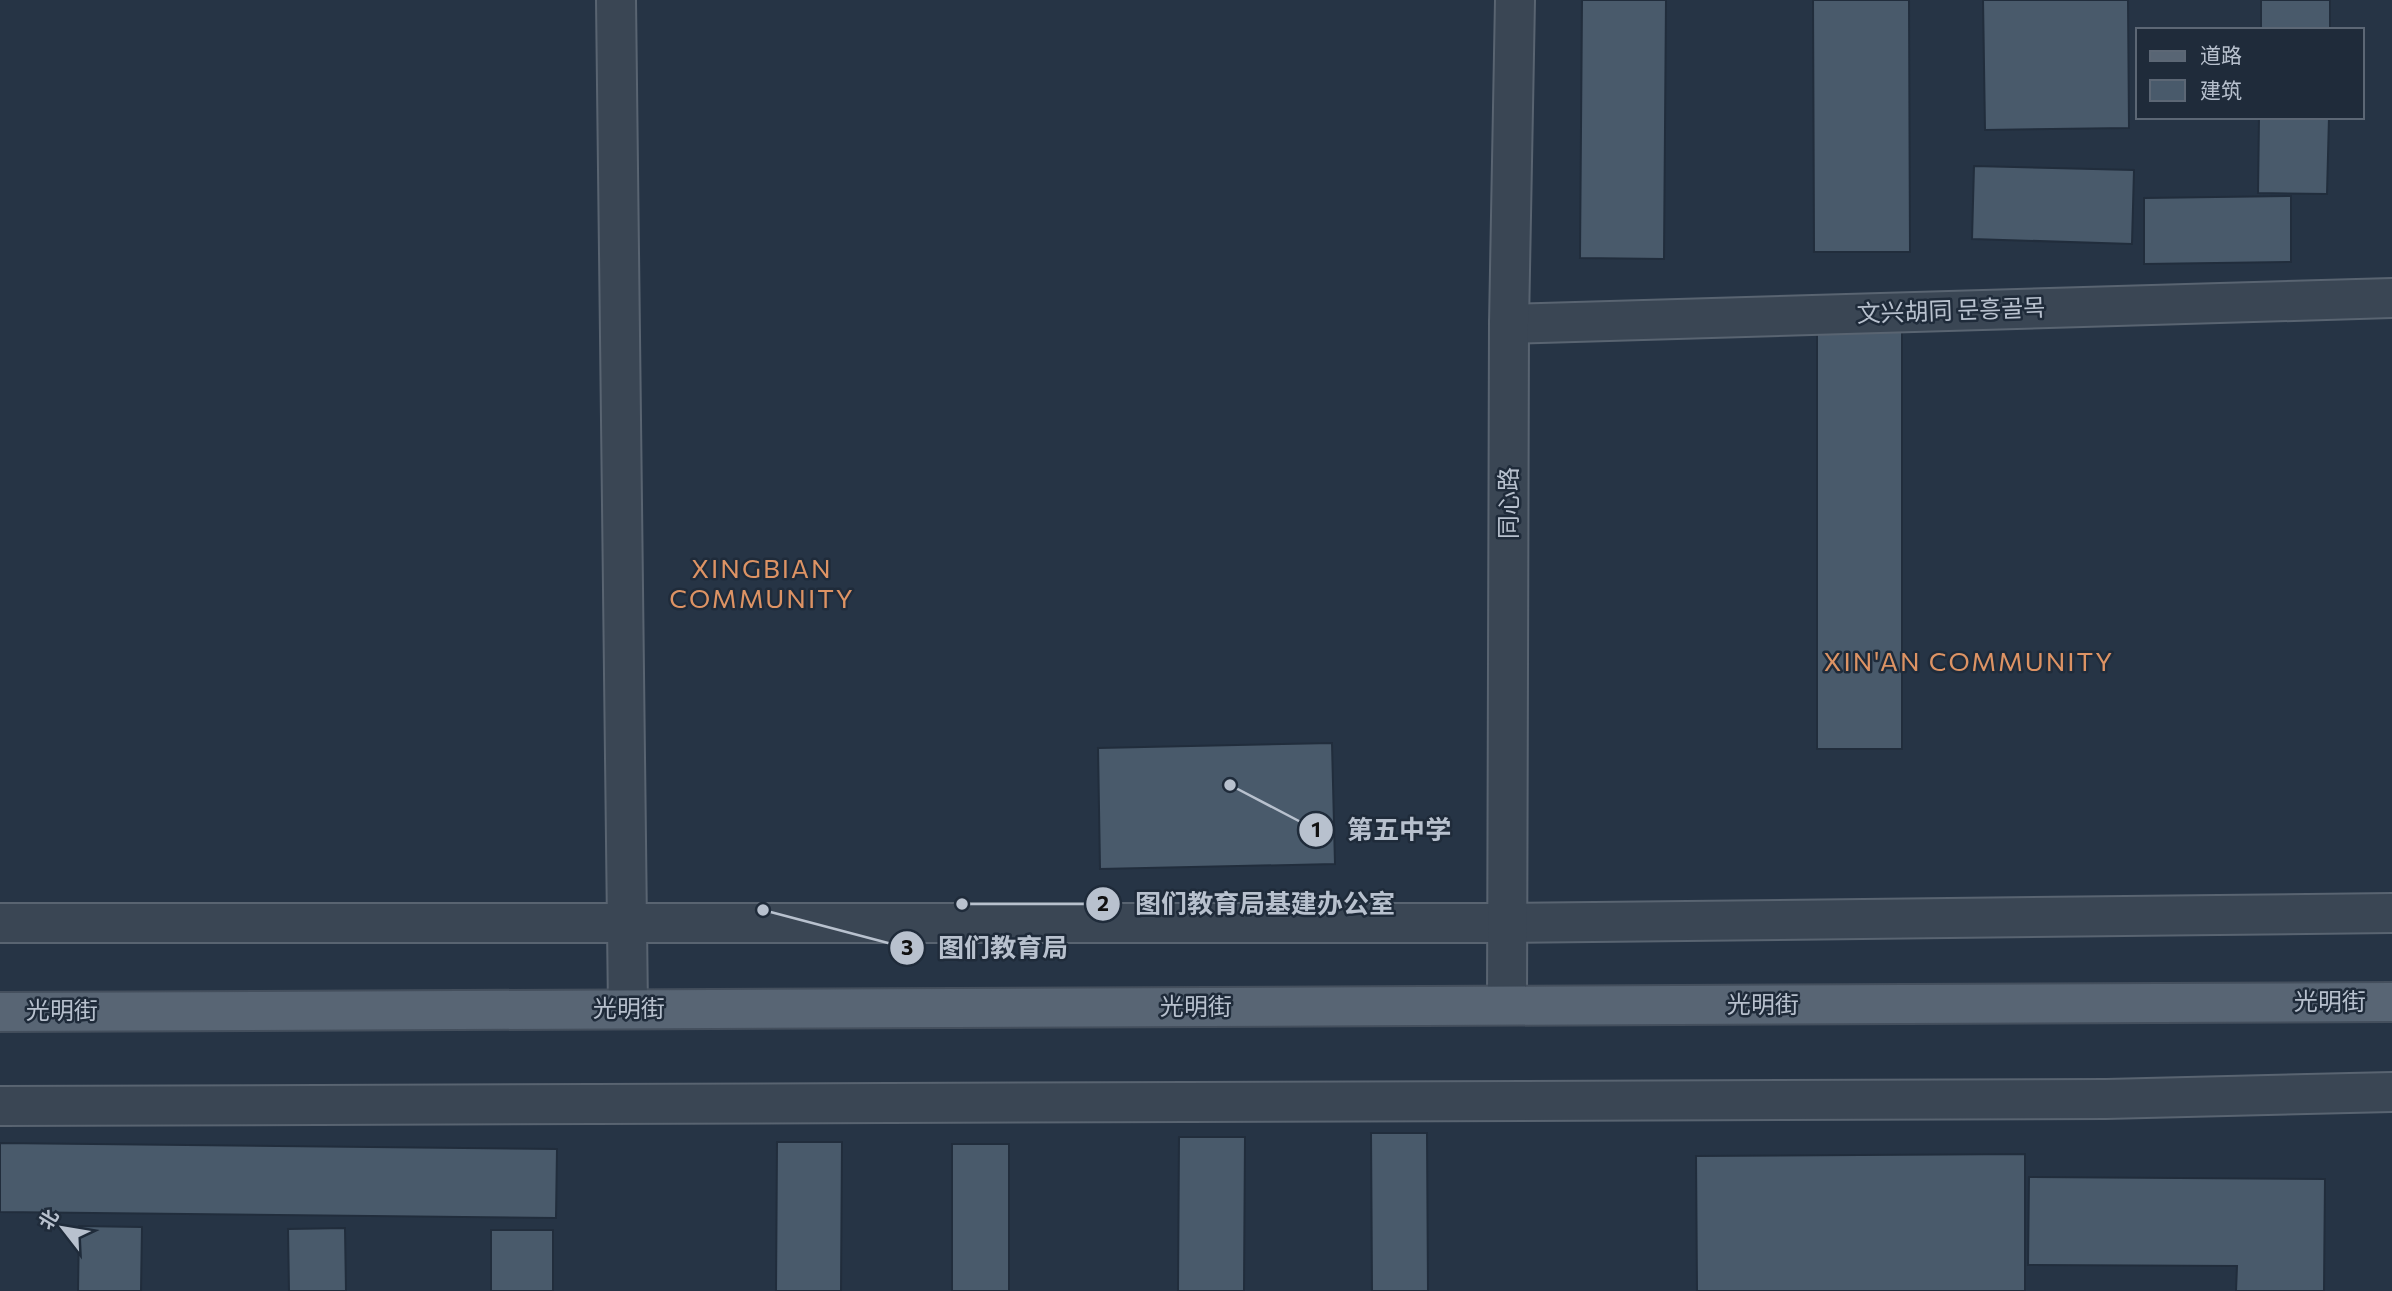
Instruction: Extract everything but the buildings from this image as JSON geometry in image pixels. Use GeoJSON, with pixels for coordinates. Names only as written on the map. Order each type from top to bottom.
{"type":"FeatureCollection","features":[{"type":"Feature","properties":{"kind":"main road","name":"光明街"},"geometry":{"type":"LineString","coordinates":[[0,1012],[2392,1002]]}},
{"type":"Feature","properties":{"kind":"street"},"geometry":{"type":"LineString","coordinates":[[616,0],[628,1009]]}},
{"type":"Feature","properties":{"kind":"street","name":"同心路"},"geometry":{"type":"LineString","coordinates":[[1507,1006],[1509,324],[1515,0]]}},
{"type":"Feature","properties":{"kind":"street","name":"文兴胡同 문흥골목"},"geometry":{"type":"LineString","coordinates":[[1509,324],[2392,298]]}},
{"type":"Feature","properties":{"kind":"street"},"geometry":{"type":"LineString","coordinates":[[0,923],[1507,923],[2392,913]]}},
{"type":"Feature","properties":{"kind":"street"},"geometry":{"type":"LineString","coordinates":[[0,1106],[2106,1099],[2392,1092]]}},
{"type":"Feature","properties":{"kind":"place","name":"第五中学"},"geometry":{"type":"Point","coordinates":[1230,785]}},
{"type":"Feature","properties":{"kind":"place","name":"图们教育局基建办公室"},"geometry":{"type":"Point","coordinates":[962,904]}},
{"type":"Feature","properties":{"kind":"place","name":"图们教育局"},"geometry":{"type":"Point","coordinates":[763,910]}},
{"type":"Feature","properties":{"kind":"district","name":"XINGBIAN COMMUNITY"},"geometry":{"type":"Point","coordinates":[762,584]}},
{"type":"Feature","properties":{"kind":"district","name":"XIN'AN COMMUNITY"},"geometry":{"type":"Point","coordinates":[1969,662]}}]}
